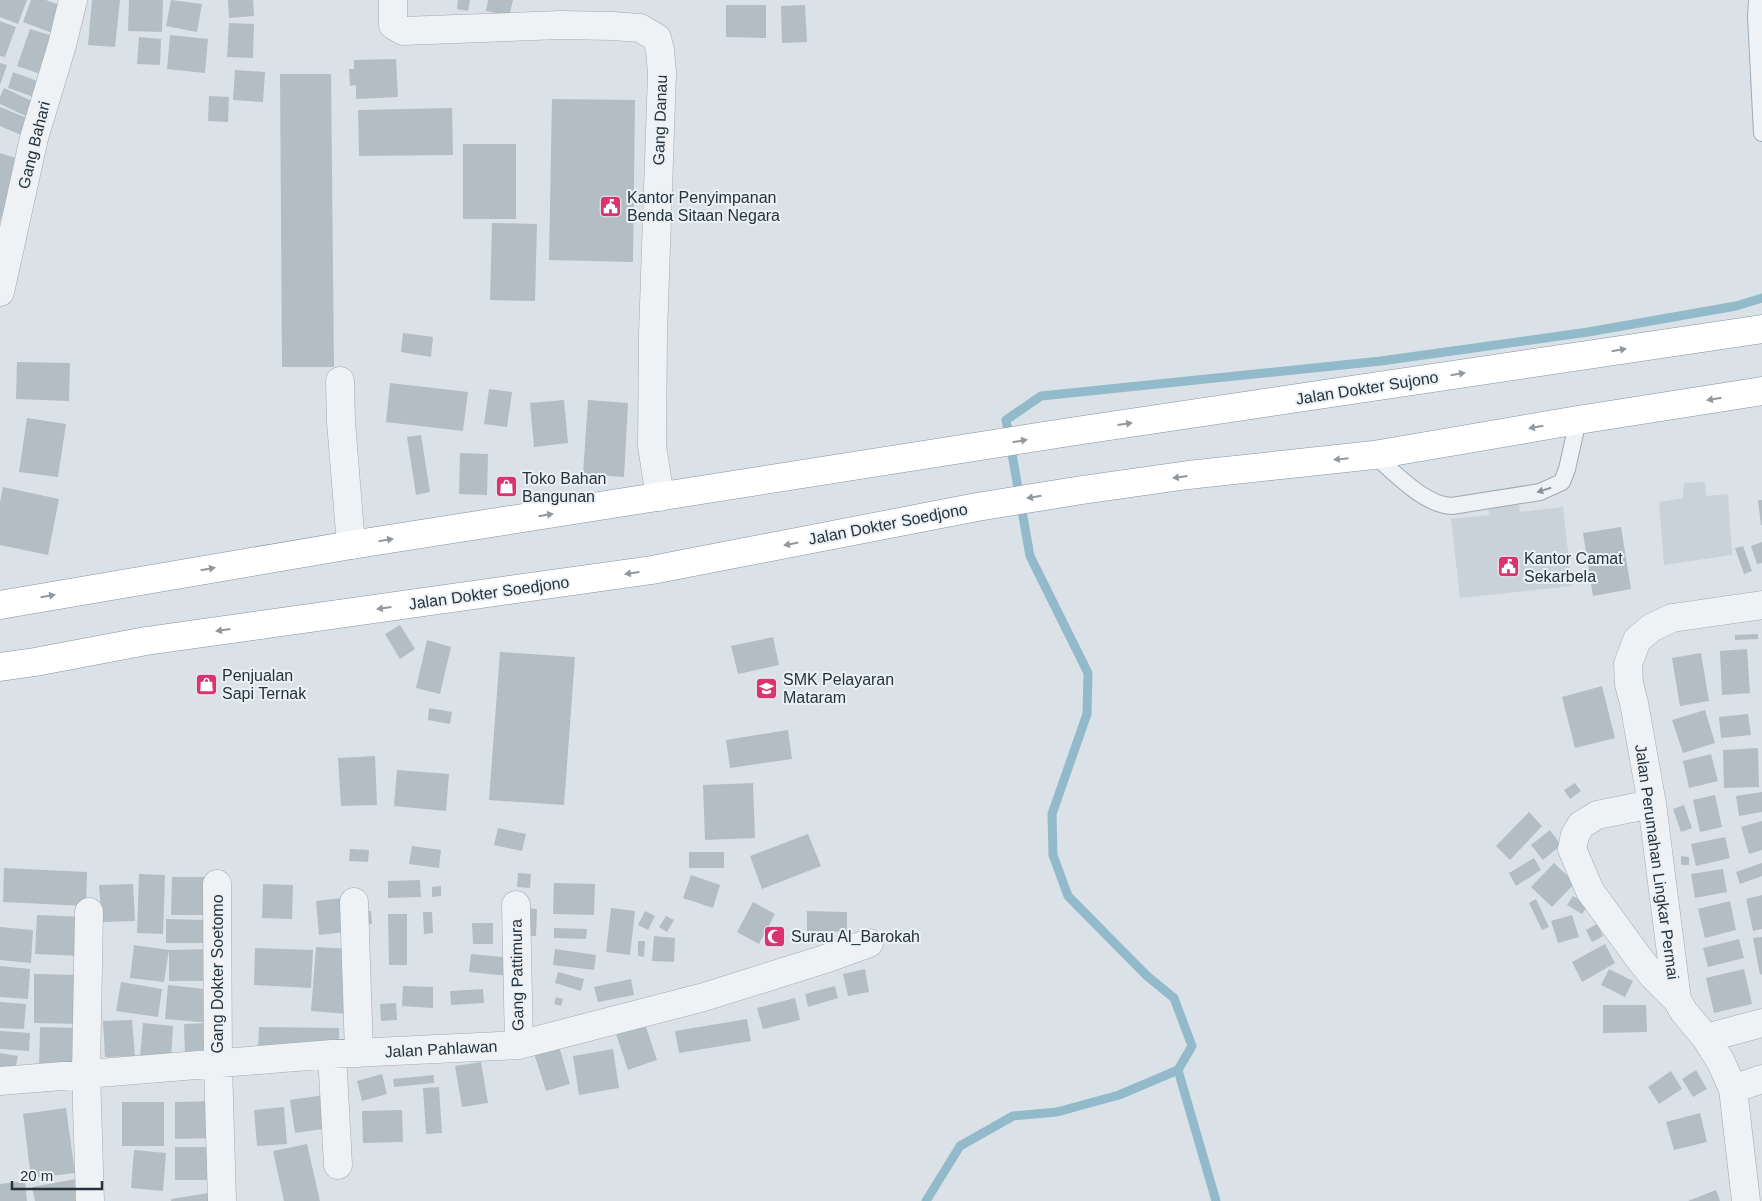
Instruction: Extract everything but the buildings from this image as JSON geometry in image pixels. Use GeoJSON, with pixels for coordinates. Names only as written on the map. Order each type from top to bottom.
{"type":"FeatureCollection","features":[{"type":"Feature","properties":{"kind":"highway","name":"Jalan Dokter Sujono"},"geometry":{"type":"LineString","coordinates":[[660,497],[1076,431],[1762,329]]}},
{"type":"Feature","properties":{"kind":"highway"},"geometry":{"type":"LineString","coordinates":[[1374,455],[1578,420],[1762,392]]}},
{"type":"Feature","properties":{"kind":"highway","name":"Jalan Dokter Soedjono"},"geometry":{"type":"LineString","coordinates":[[0,667],[146,641],[652,570],[976,507],[1082,490],[1374,455]]}},
{"type":"Feature","properties":{"kind":"highway"},"geometry":{"type":"LineString","coordinates":[[0,605],[351,545],[660,497]]}},
{"type":"Feature","properties":{"kind":"street","name":"Gang Bahari"},"geometry":{"type":"LineString","coordinates":[[0,292],[34,138],[62,45],[73,0]]}},
{"type":"Feature","properties":{"kind":"street","name":"Gang Danau"},"geometry":{"type":"LineString","coordinates":[[393,0],[393,25],[403,31],[561,25],[640,28],[657,38],[662,73],[653,334],[652,446],[660,497]]}},
{"type":"Feature","properties":{"kind":"street"},"geometry":{"type":"LineString","coordinates":[[340,381],[341,422],[351,545]]}},
{"type":"Feature","properties":{"kind":"street","name":"Jalan Perumahan Lingkar Permai"},"geometry":{"type":"LineString","coordinates":[[1746,1201],[1733,1089],[1721,1062],[1706,1038],[1684,1012],[1677,1000],[1652,804],[1634,703],[1628,684],[1628,664],[1637,640],[1651,628],[1672,618],[1762,605]]}},
{"type":"Feature","properties":{"kind":"street"},"geometry":{"type":"LineString","coordinates":[[1652,804],[1597,815],[1581,825],[1575,835],[1572,850],[1590,891],[1643,964],[1677,1000]]}},
{"type":"Feature","properties":{"kind":"street","name":"Gang Dokter Soetomo"},"geometry":{"type":"LineString","coordinates":[[217,884],[218,1065],[222,1201]]}},
{"type":"Feature","properties":{"kind":"street"},"geometry":{"type":"LineString","coordinates":[[354,902],[359,1053]]}},
{"type":"Feature","properties":{"kind":"street","name":"Gang Pattimura"},"geometry":{"type":"LineString","coordinates":[[516,905],[519,1044]]}},
{"type":"Feature","properties":{"kind":"street"},"geometry":{"type":"LineString","coordinates":[[88,912],[86,1073],[90,1201]]}},
{"type":"Feature","properties":{"kind":"street","name":"Jalan Pahlawan"},"geometry":{"type":"LineString","coordinates":[[0,1081],[86,1073],[218,1065],[332,1054],[519,1044],[704,997],[825,959],[869,943]]}},
{"type":"Feature","properties":{"kind":"street"},"geometry":{"type":"LineString","coordinates":[[1706,1038],[1762,1024]]}},
{"type":"Feature","properties":{"kind":"street"},"geometry":{"type":"LineString","coordinates":[[332,1054],[338,1164]]}},
{"type":"Feature","properties":{"kind":"street"},"geometry":{"type":"LineString","coordinates":[[1733,1089],[1762,1079]]}},
{"type":"Feature","properties":{"kind":"lane"},"geometry":{"type":"LineString","coordinates":[[1759,11],[1762,133]]}},
{"type":"Feature","properties":{"kind":"lane"},"geometry":{"type":"LineString","coordinates":[[1374,455],[1421,494],[1443,506],[1540,492],[1562,482],[1567,470],[1578,420]]}},
{"type":"Feature","properties":{"kind":"shaded area"},"geometry":{"type":"Polygon","coordinates":[[[1705,482],[1706,496],[1728,494],[1732,555],[1664,565],[1659,502],[1683,498],[1684,483],[1705,482]]]}},
{"type":"Feature","properties":{"kind":"shaded area","name":"Kantor Camat Sekarbela"},"geometry":{"type":"Polygon","coordinates":[[[1517,489],[1520,512],[1563,507],[1572,586],[1460,598],[1451,519],[1489,515],[1487,493],[1517,489]]]}},
{"type":"Feature","properties":{"kind":"waterway"},"geometry":{"type":"LineString","coordinates":[[926,1201],[960,1146],[1013,1116],[1057,1112],[1119,1095],[1178,1070],[1192,1046],[1174,998],[1147,976],[1068,896],[1053,855],[1052,814],[1087,714],[1088,673],[1030,556],[1006,420],[1041,396],[1381,361],[1588,332],[1736,306],[1762,298]]}},
{"type":"Feature","properties":{"kind":"waterway"},"geometry":{"type":"LineString","coordinates":[[1178,1070],[1216,1201]]}},
{"type":"Feature","properties":{"kind":"place","name":"Kantor Penyimpanan Benda Sitaan Negara"},"geometry":{"type":"Point","coordinates":[611,206]}},
{"type":"Feature","properties":{"kind":"place","name":"Toko Bahan Bangunan"},"geometry":{"type":"Point","coordinates":[506,487]}},
{"type":"Feature","properties":{"kind":"place","name":"Kantor Camat Sekarbela"},"geometry":{"type":"Point","coordinates":[1508,567]}},
{"type":"Feature","properties":{"kind":"place","name":"Penjualan Sapi Ternak"},"geometry":{"type":"Point","coordinates":[206,684]}},
{"type":"Feature","properties":{"kind":"place","name":"SMK Pelayaran Mataram"},"geometry":{"type":"Point","coordinates":[767,688]}},
{"type":"Feature","properties":{"kind":"place","name":"Surau Al_Barokah"},"geometry":{"type":"Point","coordinates":[775,936]}}]}
